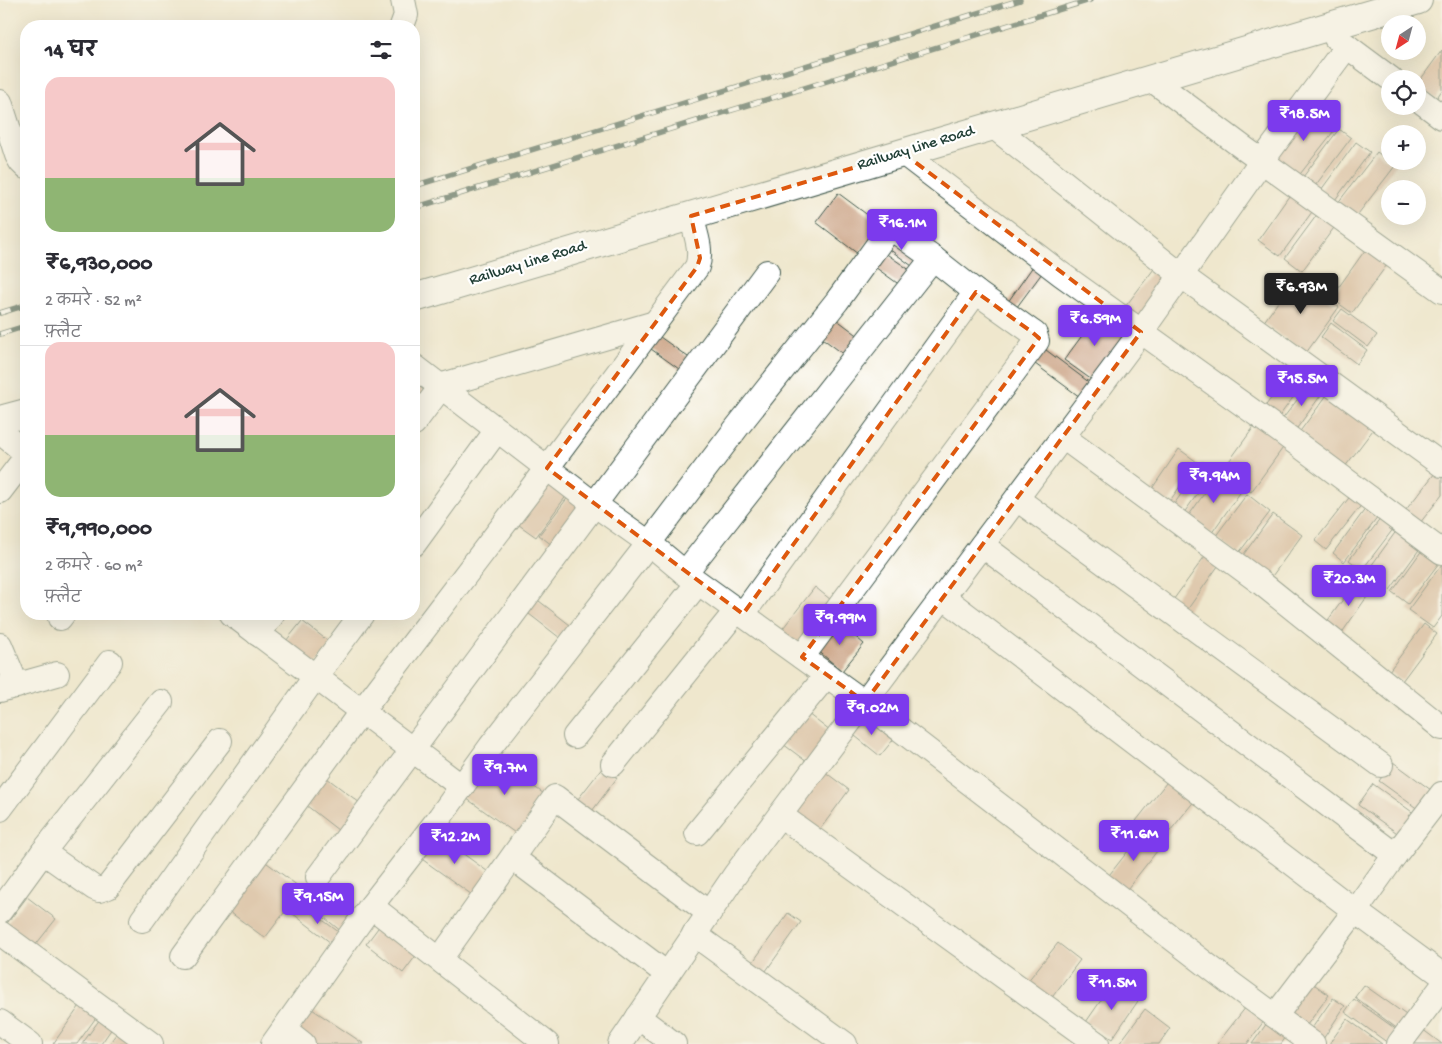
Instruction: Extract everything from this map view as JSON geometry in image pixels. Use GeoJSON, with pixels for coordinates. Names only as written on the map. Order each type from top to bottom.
{"type":"FeatureCollection","features":[{"type":"Feature","properties":{"kind":"street"},"geometry":{"type":"LineString","coordinates":[[403,0],[406,15],[404,20]]}},
{"type":"Feature","properties":{"kind":"street","name":"Railway Line Road"},"geometry":{"type":"LineString","coordinates":[[420,296],[1418,0]]}},
{"type":"Feature","properties":{"kind":"street"},"geometry":{"type":"LineString","coordinates":[[1323,28],[1381,72]]}},
{"type":"Feature","properties":{"kind":"street"},"geometry":{"type":"LineString","coordinates":[[620,1044],[694,934],[780,815],[1141,332],[1262,161],[1347,46]]}},
{"type":"Feature","properties":{"kind":"street"},"geometry":{"type":"LineString","coordinates":[[1151,79],[1442,291]]}},
{"type":"Feature","properties":{"kind":"street"},"geometry":{"type":"LineString","coordinates":[[0,102],[20,160]]}},
{"type":"Feature","properties":{"kind":"street"},"geometry":{"type":"LineString","coordinates":[[1426,105],[1442,117]]}},
{"type":"Feature","properties":{"kind":"street"},"geometry":{"type":"LineString","coordinates":[[993,126],[1182,276],[1442,465]]}},
{"type":"Feature","properties":{"kind":"street"},"geometry":{"type":"LineString","coordinates":[[903,153],[1061,274],[1280,431],[1442,552]]}},
{"type":"Feature","properties":{"kind":"street"},"geometry":{"type":"LineString","coordinates":[[183,956],[361,712],[697,267],[700,258],[699,246],[691,216]]}},
{"type":"Feature","properties":{"kind":"street"},"geometry":{"type":"LineString","coordinates":[[303,1044],[278,1037],[371,906],[491,746],[837,301],[890,229],[933,258],[976,292],[1035,334],[1037,341],[802,657]]}},
{"type":"Feature","properties":{"kind":"street"},"geometry":{"type":"LineString","coordinates":[[575,736],[933,258]]}},
{"type":"Feature","properties":{"kind":"street"},"geometry":{"type":"LineString","coordinates":[[318,877],[767,272]]}},
{"type":"Feature","properties":{"kind":"street"},"geometry":{"type":"LineString","coordinates":[[613,764],[740,612],[976,292]]}},
{"type":"Feature","properties":{"kind":"street"},"geometry":{"type":"LineString","coordinates":[[420,415],[441,387],[446,384],[655,323]]}},
{"type":"Feature","properties":{"kind":"street"},"geometry":{"type":"LineString","coordinates":[[420,371],[594,504],[649,543],[692,578],[865,702],[1313,1044]]}},
{"type":"Feature","properties":{"kind":"street"},"geometry":{"type":"LineString","coordinates":[[0,420],[20,415]]}},
{"type":"Feature","properties":{"kind":"street"},"geometry":{"type":"LineString","coordinates":[[420,536],[498,430]]}},
{"type":"Feature","properties":{"kind":"street"},"geometry":{"type":"LineString","coordinates":[[0,432],[20,448]]}},
{"type":"Feature","properties":{"kind":"street"},"geometry":{"type":"LineString","coordinates":[[1063,437],[1260,582],[1442,728]]}},
{"type":"Feature","properties":{"kind":"street"},"geometry":{"type":"LineString","coordinates":[[0,491],[20,466]]}},
{"type":"Feature","properties":{"kind":"street"},"geometry":{"type":"LineString","coordinates":[[1017,498],[1381,765]]}},
{"type":"Feature","properties":{"kind":"street"},"geometry":{"type":"LineString","coordinates":[[982,545],[1395,855]]}},
{"type":"Feature","properties":{"kind":"street"},"geometry":{"type":"LineString","coordinates":[[943,597],[1355,911],[1442,975]]}},
{"type":"Feature","properties":{"kind":"street"},"geometry":{"type":"LineString","coordinates":[[240,620],[462,787]]}},
{"type":"Feature","properties":{"kind":"street"},"geometry":{"type":"LineString","coordinates":[[258,634],[268,620]]}},
{"type":"Feature","properties":{"kind":"street"},"geometry":{"type":"LineString","coordinates":[[142,920],[358,620]]}},
{"type":"Feature","properties":{"kind":"street"},"geometry":{"type":"LineString","coordinates":[[0,645],[8,688],[56,674]]}},
{"type":"Feature","properties":{"kind":"street"},"geometry":{"type":"LineString","coordinates":[[0,810],[110,662]]}},
{"type":"Feature","properties":{"kind":"street"},"geometry":{"type":"LineString","coordinates":[[697,833],[828,675]]}},
{"type":"Feature","properties":{"kind":"street"},"geometry":{"type":"LineString","coordinates":[[0,911],[43,852],[161,702]]}},
{"type":"Feature","properties":{"kind":"street"},"geometry":{"type":"LineString","coordinates":[[43,852],[94,888],[100,890],[108,887],[220,741]]}},
{"type":"Feature","properties":{"kind":"street"},"geometry":{"type":"LineString","coordinates":[[1275,1016],[1442,794]]}},
{"type":"Feature","properties":{"kind":"street"},"geometry":{"type":"LineString","coordinates":[[440,959],[555,797],[709,913]]}},
{"type":"Feature","properties":{"kind":"street"},"geometry":{"type":"LineString","coordinates":[[780,815],[1097,1044]]}},
{"type":"Feature","properties":{"kind":"street"},"geometry":{"type":"LineString","coordinates":[[512,858],[667,974]]}},
{"type":"Feature","properties":{"kind":"street"},"geometry":{"type":"LineString","coordinates":[[371,906],[547,1044]]}},
{"type":"Feature","properties":{"kind":"street"},"geometry":{"type":"LineString","coordinates":[[0,933],[151,1044]]}},
{"type":"Feature","properties":{"kind":"street"},"geometry":{"type":"LineString","coordinates":[[694,934],[845,1044]]}},
{"type":"Feature","properties":{"kind":"street"},"geometry":{"type":"LineString","coordinates":[[1399,1044],[1442,987]]}},
{"type":"Feature","properties":{"kind":"street"},"geometry":{"type":"LineString","coordinates":[[638,1017],[674,1044]]}},
{"type":"Feature","properties":{"kind":"street"},"geometry":{"type":"LineString","coordinates":[[0,1022],[30,1044]]}},
{"type":"Feature","properties":{"kind":"highlighted area"},"geometry":{"type":"Polygon","coordinates":[[[903,153],[1141,332],[865,702],[802,657],[1039,338],[1032,332],[976,292],[743,614],[547,468],[697,267],[700,258],[691,216],[903,153]]]}},
{"type":"Feature","properties":{"kind":"building"},"geometry":{"type":"Polygon","coordinates":[[[1442,50],[1442,90],[1436,99],[1426,92],[1426,72],[1442,50]]]}},
{"type":"Feature","properties":{"kind":"building"},"geometry":{"type":"Polygon","coordinates":[[[1311,106],[1337,127],[1297,178],[1270,157],[1311,106]]]}},
{"type":"Feature","properties":{"kind":"building"},"geometry":{"type":"Polygon","coordinates":[[[1339,129],[1351,138],[1312,190],[1300,181],[1339,129]]]}},
{"type":"Feature","properties":{"kind":"building"},"geometry":{"type":"Polygon","coordinates":[[[1356,142],[1370,152],[1335,200],[1321,190],[1356,142]]]}},
{"type":"Feature","properties":{"kind":"building"},"geometry":{"type":"Polygon","coordinates":[[[1377,152],[1381,155],[1381,170],[1392,170],[1384,180],[1381,180],[1381,184],[1355,218],[1337,204],[1377,152]]]}},
{"type":"Feature","properties":{"kind":"building"},"geometry":{"type":"Polygon","coordinates":[[[1294,189],[1317,205],[1280,256],[1258,240],[1294,189]]]}},
{"type":"Feature","properties":{"kind":"building"},"geometry":{"type":"Polygon","coordinates":[[[838,193],[881,225],[858,254],[816,222],[838,193]]]}},
{"type":"Feature","properties":{"kind":"building"},"geometry":{"type":"Polygon","coordinates":[[[1322,208],[1339,221],[1302,271],[1285,258],[1322,208]]]}},
{"type":"Feature","properties":{"kind":"building"},"geometry":{"type":"Polygon","coordinates":[[[890,232],[924,259],[916,269],[881,243],[890,232]]]}},
{"type":"Feature","properties":{"kind":"building"},"geometry":{"type":"Polygon","coordinates":[[[1368,246],[1389,262],[1352,313],[1331,298],[1368,246]]]}},
{"type":"Feature","properties":{"kind":"building"},"geometry":{"type":"Polygon","coordinates":[[[878,248],[914,273],[904,288],[868,262],[878,248]]]}},
{"type":"Feature","properties":{"kind":"building"},"geometry":{"type":"Polygon","coordinates":[[[1036,262],[1045,269],[1011,315],[1003,309],[1036,262]]]}},
{"type":"Feature","properties":{"kind":"building"},"geometry":{"type":"Polygon","coordinates":[[[1157,265],[1173,277],[1140,319],[1125,307],[1157,265]]]}},
{"type":"Feature","properties":{"kind":"building"},"geometry":{"type":"Polygon","coordinates":[[[1296,277],[1339,307],[1306,353],[1263,323],[1296,277]]]}},
{"type":"Feature","properties":{"kind":"building"},"geometry":{"type":"Polygon","coordinates":[[[1342,309],[1377,335],[1368,347],[1333,321],[1342,309]]]}},
{"type":"Feature","properties":{"kind":"building"},"geometry":{"type":"Polygon","coordinates":[[[828,313],[864,340],[850,359],[814,332],[828,313]]]}},
{"type":"Feature","properties":{"kind":"building"},"geometry":{"type":"Polygon","coordinates":[[[1098,314],[1126,335],[1092,380],[1064,360],[1098,314]]]}},
{"type":"Feature","properties":{"kind":"building"},"geometry":{"type":"Polygon","coordinates":[[[1331,323],[1367,350],[1357,364],[1321,337],[1331,323]]]}},
{"type":"Feature","properties":{"kind":"building"},"geometry":{"type":"Polygon","coordinates":[[[653,332],[695,362],[686,374],[644,344],[653,332]]]}},
{"type":"Feature","properties":{"kind":"building"},"geometry":{"type":"Polygon","coordinates":[[[1038,344],[1090,383],[1080,397],[1027,358],[1038,344]]]}},
{"type":"Feature","properties":{"kind":"building"},"geometry":{"type":"Polygon","coordinates":[[[1294,367],[1308,377],[1275,422],[1261,412],[1294,367]]]}},
{"type":"Feature","properties":{"kind":"building"},"geometry":{"type":"Polygon","coordinates":[[[1313,379],[1326,388],[1292,435],[1278,425],[1313,379]]]}},
{"type":"Feature","properties":{"kind":"building"},"geometry":{"type":"Polygon","coordinates":[[[420,387],[425,391],[420,398],[420,387]]]}},
{"type":"Feature","properties":{"kind":"building"},"geometry":{"type":"Polygon","coordinates":[[[1333,387],[1379,422],[1341,472],[1295,438],[1333,387]]]}},
{"type":"Feature","properties":{"kind":"building"},"geometry":{"type":"Polygon","coordinates":[[[1256,424],[1285,445],[1251,492],[1222,471],[1256,424]]]}},
{"type":"Feature","properties":{"kind":"building"},"geometry":{"type":"Polygon","coordinates":[[[1179,449],[1197,462],[1167,505],[1149,493],[1179,449]]]}},
{"type":"Feature","properties":{"kind":"building"},"geometry":{"type":"Polygon","coordinates":[[[1202,464],[1213,472],[1181,517],[1170,510],[1202,464]]]}},
{"type":"Feature","properties":{"kind":"building"},"geometry":{"type":"Polygon","coordinates":[[[1439,468],[1442,470],[1442,495],[1416,528],[1401,516],[1439,468]]]}},
{"type":"Feature","properties":{"kind":"building"},"geometry":{"type":"Polygon","coordinates":[[[1218,474],[1242,490],[1211,534],[1187,518],[1218,474]]]}},
{"type":"Feature","properties":{"kind":"building"},"geometry":{"type":"Polygon","coordinates":[[[543,478],[567,495],[536,537],[512,520],[543,478]]]}},
{"type":"Feature","properties":{"kind":"building"},"geometry":{"type":"Polygon","coordinates":[[[1247,494],[1270,512],[1238,554],[1215,537],[1247,494]]]}},
{"type":"Feature","properties":{"kind":"building"},"geometry":{"type":"Polygon","coordinates":[[[1352,494],[1363,503],[1326,550],[1315,541],[1352,494]]]}},
{"type":"Feature","properties":{"kind":"building"},"geometry":{"type":"Polygon","coordinates":[[[569,496],[587,510],[557,549],[539,535],[569,496]]]}},
{"type":"Feature","properties":{"kind":"building"},"geometry":{"type":"Polygon","coordinates":[[[1366,508],[1378,517],[1344,562],[1333,553],[1366,508]]]}},
{"type":"Feature","properties":{"kind":"building"},"geometry":{"type":"Polygon","coordinates":[[[1273,514],[1302,535],[1270,579],[1241,558],[1273,514]]]}},
{"type":"Feature","properties":{"kind":"building"},"geometry":{"type":"Polygon","coordinates":[[[1381,518],[1394,528],[1362,570],[1349,560],[1381,518]]]}},
{"type":"Feature","properties":{"kind":"building"},"geometry":{"type":"Polygon","coordinates":[[[1397,530],[1421,547],[1390,590],[1366,573],[1397,530]]]}},
{"type":"Feature","properties":{"kind":"building"},"geometry":{"type":"Polygon","coordinates":[[[1425,546],[1442,559],[1408,604],[1392,592],[1425,546]]]}},
{"type":"Feature","properties":{"kind":"building"},"geometry":{"type":"Polygon","coordinates":[[[1210,549],[1223,559],[1185,613],[1171,603],[1210,549]]]}},
{"type":"Feature","properties":{"kind":"building"},"geometry":{"type":"Polygon","coordinates":[[[1442,564],[1442,616],[1433,628],[1408,610],[1442,564]]]}},
{"type":"Feature","properties":{"kind":"building"},"geometry":{"type":"Polygon","coordinates":[[[1357,580],[1371,591],[1341,634],[1326,623],[1357,580]]]}},
{"type":"Feature","properties":{"kind":"building"},"geometry":{"type":"Polygon","coordinates":[[[815,587],[836,604],[802,648],[780,632],[815,587]]]}},
{"type":"Feature","properties":{"kind":"building"},"geometry":{"type":"Polygon","coordinates":[[[530,594],[570,625],[560,638],[520,607],[530,594]]]}},
{"type":"Feature","properties":{"kind":"building"},"geometry":{"type":"Polygon","coordinates":[[[302,621],[332,644],[312,669],[282,646],[302,621]]]}},
{"type":"Feature","properties":{"kind":"building"},"geometry":{"type":"Polygon","coordinates":[[[838,622],[864,644],[842,671],[816,649],[838,622]]]}},
{"type":"Feature","properties":{"kind":"building"},"geometry":{"type":"Polygon","coordinates":[[[1424,624],[1437,634],[1402,681],[1389,671],[1424,624]]]}},
{"type":"Feature","properties":{"kind":"building"},"geometry":{"type":"Polygon","coordinates":[[[803,710],[835,735],[811,765],[779,741],[803,710]]]}},
{"type":"Feature","properties":{"kind":"building"},"geometry":{"type":"Polygon","coordinates":[[[863,716],[893,740],[880,756],[850,732],[863,716]]]}},
{"type":"Feature","properties":{"kind":"building"},"geometry":{"type":"Polygon","coordinates":[[[491,756],[547,796],[518,835],[463,796],[491,756]]]}},
{"type":"Feature","properties":{"kind":"building"},"geometry":{"type":"Polygon","coordinates":[[[1393,762],[1435,793],[1422,812],[1379,781],[1393,762]]]}},
{"type":"Feature","properties":{"kind":"building"},"geometry":{"type":"Polygon","coordinates":[[[603,767],[617,778],[586,819],[571,808],[603,767]]]}},
{"type":"Feature","properties":{"kind":"building"},"geometry":{"type":"Polygon","coordinates":[[[821,769],[849,790],[818,832],[789,811],[821,769]]]}},
{"type":"Feature","properties":{"kind":"building"},"geometry":{"type":"Polygon","coordinates":[[[1174,773],[1200,794],[1162,841],[1136,821],[1174,773]]]}},
{"type":"Feature","properties":{"kind":"building"},"geometry":{"type":"Polygon","coordinates":[[[323,775],[364,806],[343,834],[302,802],[323,775]]]}},
{"type":"Feature","properties":{"kind":"building"},"geometry":{"type":"Polygon","coordinates":[[[1373,784],[1415,814],[1400,835],[1358,805],[1373,784]]]}},
{"type":"Feature","properties":{"kind":"building"},"geometry":{"type":"Polygon","coordinates":[[[1143,832],[1161,846],[1124,893],[1106,879],[1143,832]]]}},
{"type":"Feature","properties":{"kind":"building"},"geometry":{"type":"Polygon","coordinates":[[[436,834],[491,874],[475,897],[419,857],[436,834]]]}},
{"type":"Feature","properties":{"kind":"building"},"geometry":{"type":"Polygon","coordinates":[[[259,857],[302,889],[265,938],[223,907],[259,857]]]}},
{"type":"Feature","properties":{"kind":"building"},"geometry":{"type":"Polygon","coordinates":[[[314,886],[353,919],[342,932],[303,900],[314,886]]]}},
{"type":"Feature","properties":{"kind":"building"},"geometry":{"type":"Polygon","coordinates":[[[27,897],[56,919],[30,952],[2,930],[27,897]]]}},
{"type":"Feature","properties":{"kind":"building"},"geometry":{"type":"Polygon","coordinates":[[[300,903],[344,936],[335,946],[292,913],[300,903]]]}},
{"type":"Feature","properties":{"kind":"building"},"geometry":{"type":"Polygon","coordinates":[[[788,913],[801,922],[763,975],[750,966],[788,913]]]}},
{"type":"Feature","properties":{"kind":"building"},"geometry":{"type":"Polygon","coordinates":[[[384,920],[421,949],[403,973],[366,944],[384,920]]]}},
{"type":"Feature","properties":{"kind":"building"},"geometry":{"type":"Polygon","coordinates":[[[1058,943],[1080,960],[1050,1000],[1027,982],[1058,943]]]}},
{"type":"Feature","properties":{"kind":"building"},"geometry":{"type":"Polygon","coordinates":[[[1304,977],[1329,995],[1304,1029],[1279,1012],[1304,977]]]}},
{"type":"Feature","properties":{"kind":"building"},"geometry":{"type":"Polygon","coordinates":[[[1113,983],[1138,1001],[1112,1039],[1086,1022],[1113,983]]]}},
{"type":"Feature","properties":{"kind":"building"},"geometry":{"type":"Polygon","coordinates":[[[1364,985],[1409,1017],[1399,1030],[1355,997],[1364,985]]]}},
{"type":"Feature","properties":{"kind":"building"},"geometry":{"type":"Polygon","coordinates":[[[1333,998],[1345,1006],[1321,1042],[1308,1034],[1333,998]]]}},
{"type":"Feature","properties":{"kind":"building"},"geometry":{"type":"Polygon","coordinates":[[[1354,999],[1397,1030],[1388,1043],[1345,1012],[1354,999]]]}},
{"type":"Feature","properties":{"kind":"building"},"geometry":{"type":"Polygon","coordinates":[[[84,1000],[100,1012],[77,1044],[53,1044],[84,1000]]]}},
{"type":"Feature","properties":{"kind":"building"},"geometry":{"type":"Polygon","coordinates":[[[306,1005],[364,1044],[311,1044],[289,1029],[306,1005]]]}},
{"type":"Feature","properties":{"kind":"building"},"geometry":{"type":"Polygon","coordinates":[[[1246,1007],[1264,1021],[1247,1044],[1217,1044],[1246,1007]]]}},
{"type":"Feature","properties":{"kind":"building"},"geometry":{"type":"Polygon","coordinates":[[[1145,1009],[1170,1028],[1159,1044],[1119,1044],[1145,1009]]]}},
{"type":"Feature","properties":{"kind":"building"},"geometry":{"type":"Polygon","coordinates":[[[105,1012],[117,1021],[101,1044],[82,1044],[105,1012]]]}},
{"type":"Feature","properties":{"kind":"building"},"geometry":{"type":"Polygon","coordinates":[[[1347,1019],[1382,1044],[1329,1044],[1347,1019]]]}},
{"type":"Feature","properties":{"kind":"building"},"geometry":{"type":"Polygon","coordinates":[[[1267,1023],[1286,1037],[1281,1044],[1252,1044],[1267,1023]]]}},
{"type":"Feature","properties":{"kind":"building"},"geometry":{"type":"Polygon","coordinates":[[[1418,1026],[1442,1044],[1404,1044],[1418,1026]]]}},
{"type":"Feature","properties":{"kind":"building"},"geometry":{"type":"Polygon","coordinates":[[[121,1027],[144,1044],[109,1044],[121,1027]]]}},
{"type":"Feature","properties":{"kind":"railway"},"geometry":{"type":"LineString","coordinates":[[420,184],[1020,0]]}},
{"type":"Feature","properties":{"kind":"railway"},"geometry":{"type":"LineString","coordinates":[[420,206],[1090,0]]}},
{"type":"Feature","properties":{"kind":"railway"},"geometry":{"type":"LineString","coordinates":[[0,313],[20,307]]}},
{"type":"Feature","properties":{"kind":"railway"},"geometry":{"type":"LineString","coordinates":[[0,334],[20,328]]}}]}
